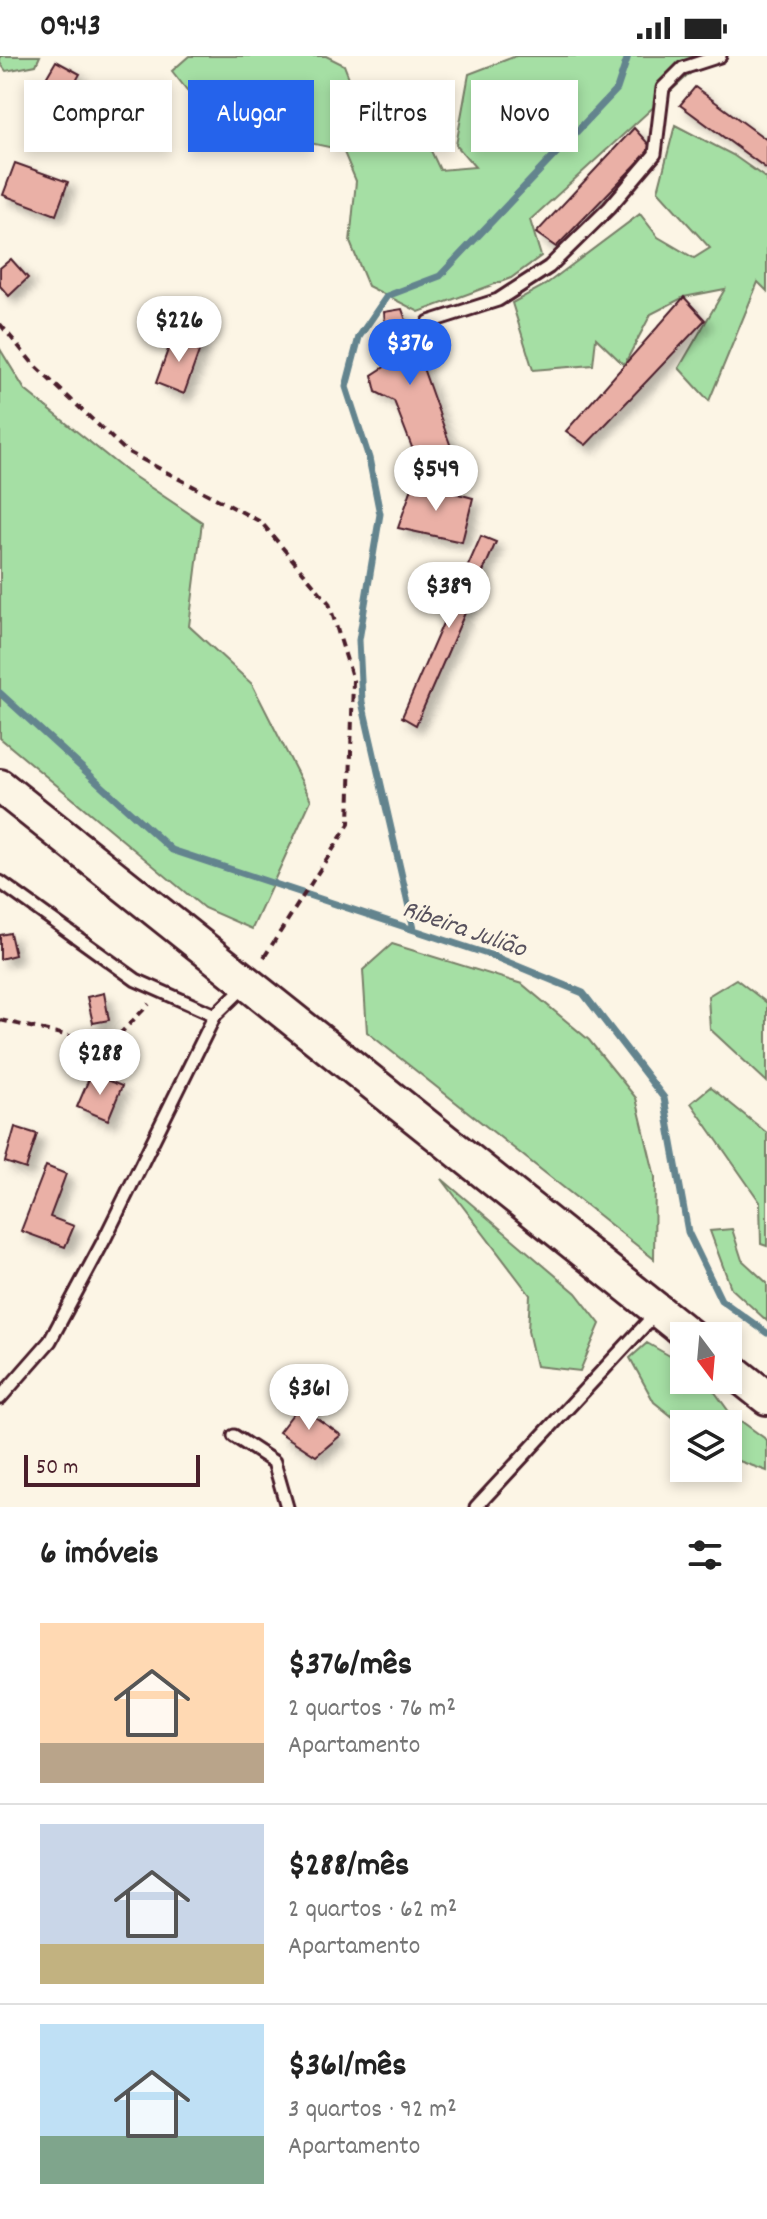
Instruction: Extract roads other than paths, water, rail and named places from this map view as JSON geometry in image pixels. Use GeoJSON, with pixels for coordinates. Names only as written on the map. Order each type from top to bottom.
{"type":"FeatureCollection","features":[{"type":"Feature","properties":{"kind":"main road"},"geometry":{"type":"LineString","coordinates":[[0,786],[672,1322]]}},
{"type":"Feature","properties":{"kind":"main road"},"geometry":{"type":"LineString","coordinates":[[742,1378],[767,1398]]}},
{"type":"Feature","properties":{"kind":"lane"},"geometry":{"type":"LineString","coordinates":[[429,322],[498,300],[549,267],[609,208],[655,154],[663,88],[683,68],[720,56]]}},
{"type":"Feature","properties":{"kind":"lane"},"geometry":{"type":"LineString","coordinates":[[0,882],[136,980],[215,1015]]}},
{"type":"Feature","properties":{"kind":"lane"},"geometry":{"type":"LineString","coordinates":[[0,1398],[50,1341],[104,1240],[215,1015],[247,984]]}},
{"type":"Feature","properties":{"kind":"lane"},"geometry":{"type":"LineString","coordinates":[[476,1507],[658,1311]]}},
{"type":"Feature","properties":{"kind":"lane"},"geometry":{"type":"LineString","coordinates":[[234,1436],[274,1462],[287,1507]]}},
{"type":"Feature","properties":{"kind":"waterway"},"geometry":{"type":"LineString","coordinates":[[414,929],[362,702],[359,640],[380,514],[369,458],[346,387],[359,337],[387,296],[440,276],[617,89],[628,56]]}},
{"type":"Feature","properties":{"kind":"waterway","name":"Ribeira Julião"},"geometry":{"type":"LineString","coordinates":[[0,693],[172,850],[493,956],[583,993],[664,1098],[688,1232],[721,1300],[767,1333]]}}]}
